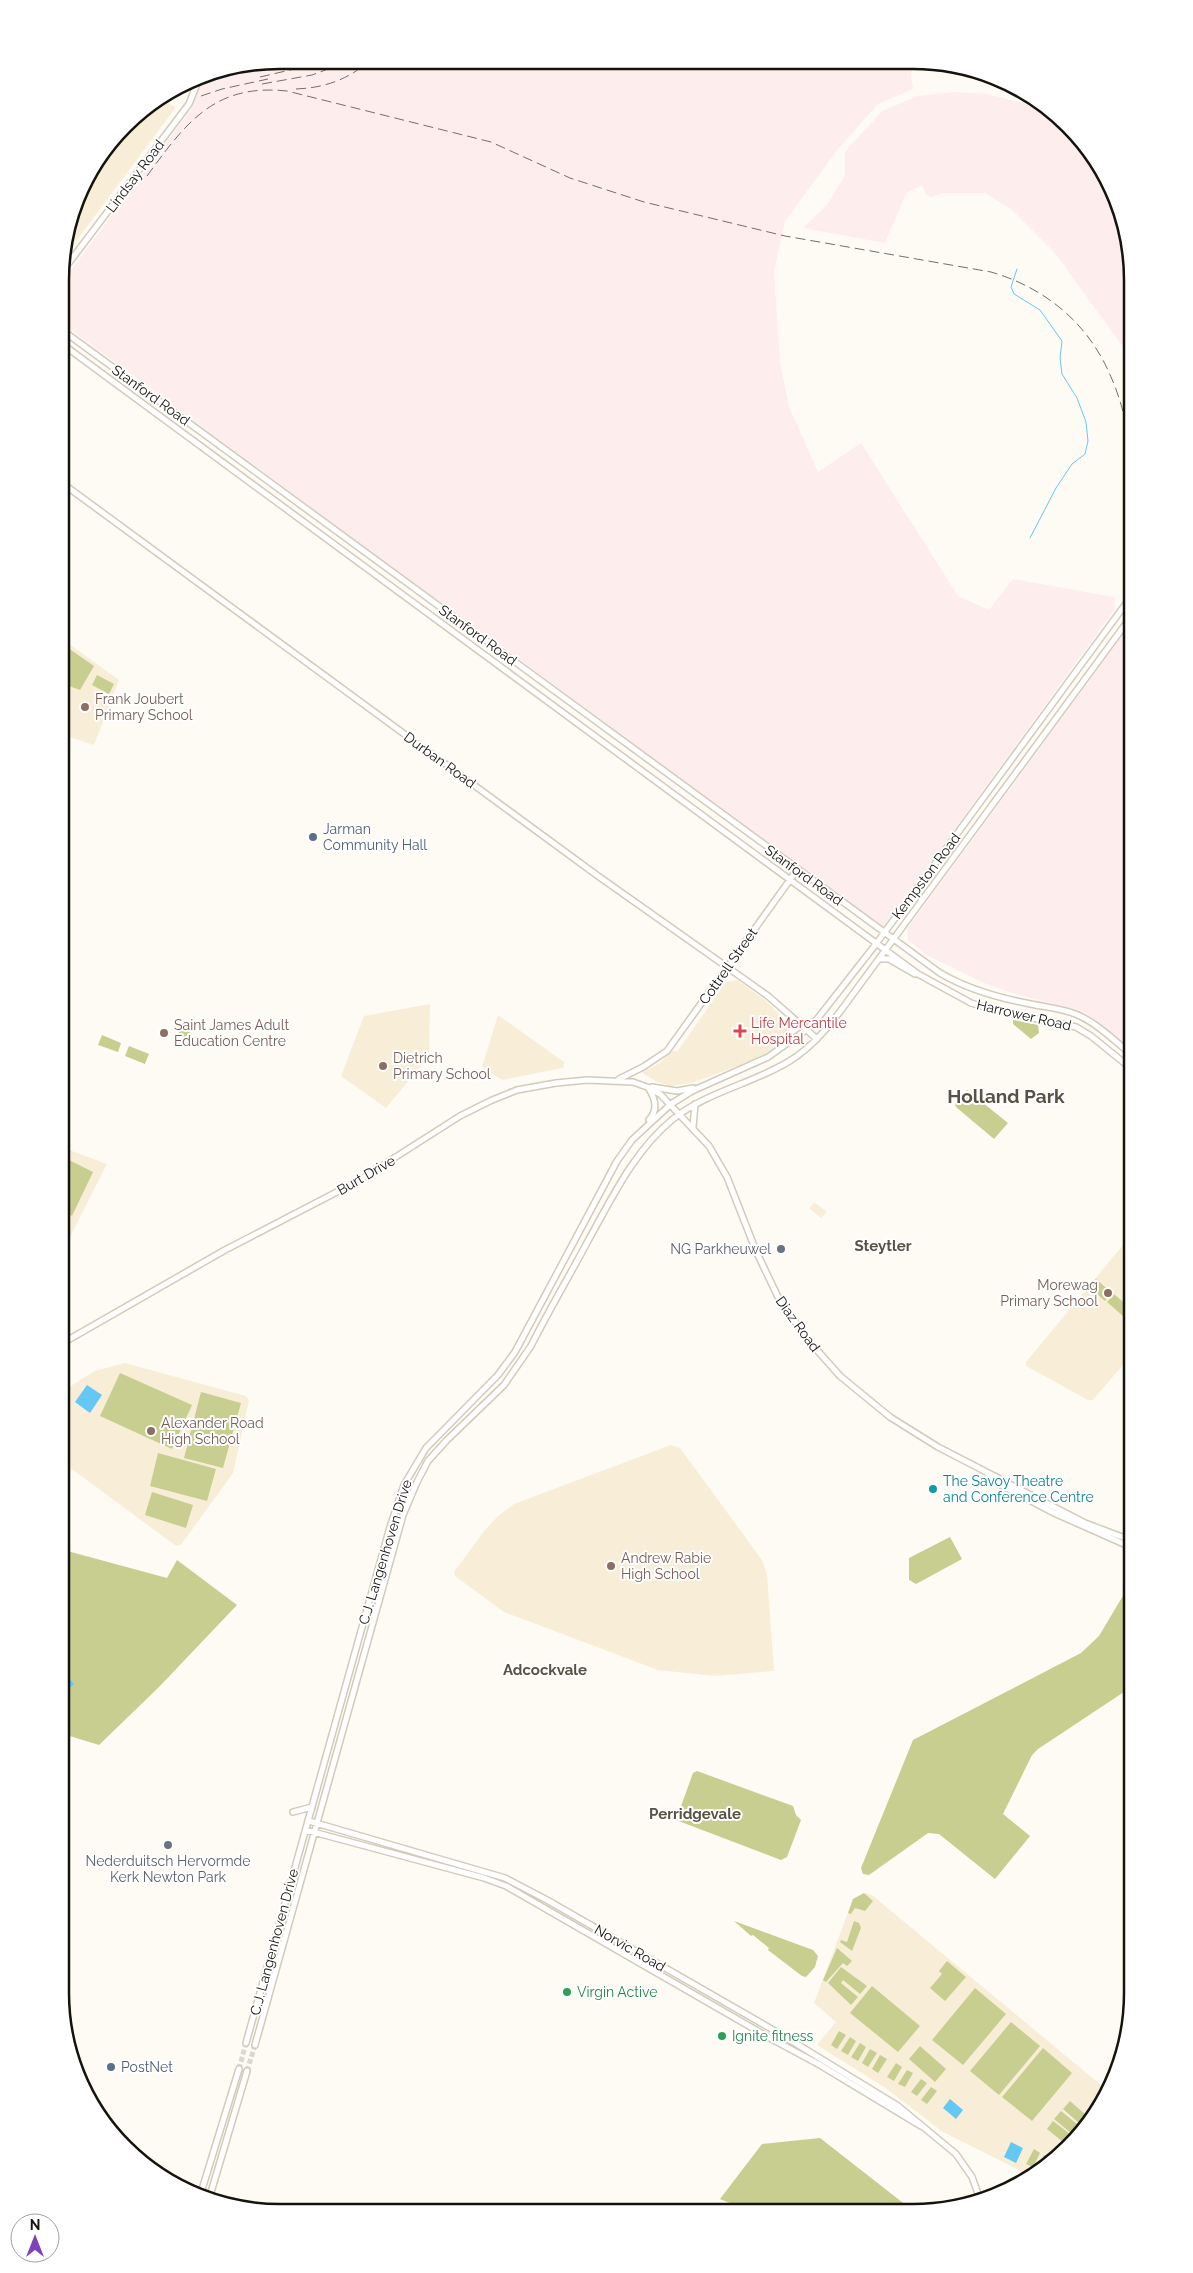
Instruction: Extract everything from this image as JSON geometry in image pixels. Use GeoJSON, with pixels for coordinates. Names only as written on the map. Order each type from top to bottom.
{"type":"FeatureCollection","features":[{"type":"Feature","properties":{"kind":"main road","name":"Lindsay Road"},"geometry":{"type":"LineString","coordinates":[[70,262],[189,104],[196,86]]}},
{"type":"Feature","properties":{"kind":"main road","name":"Stanford Road"},"geometry":{"type":"LineString","coordinates":[[69,335],[894,940]]}},
{"type":"Feature","properties":{"kind":"main road","name":"Stanford Road"},"geometry":{"type":"LineString","coordinates":[[69,349],[886,951]]}},
{"type":"Feature","properties":{"kind":"main road","name":"Durban Road"},"geometry":{"type":"LineString","coordinates":[[69,488],[598,876],[768,996],[817,1038]]}},
{"type":"Feature","properties":{"kind":"main road","name":"Kempston Road"},"geometry":{"type":"LineString","coordinates":[[671,1104],[704,1085],[768,1057],[806,1030],[837,996],[1124,606]]}},
{"type":"Feature","properties":{"kind":"main road","name":"Kempston Road"},"geometry":{"type":"LineString","coordinates":[[680,1114],[696,1104],[774,1069],[799,1054],[817,1038],[846,1004],[886,951],[1124,626]]}},
{"type":"Feature","properties":{"kind":"main road","name":"Cottrell Street"},"geometry":{"type":"LineString","coordinates":[[616,1080],[628,1076],[656,1060],[667,1051],[797,870]]}},
{"type":"Feature","properties":{"kind":"main road","name":"Harrower Road"},"geometry":{"type":"LineString","coordinates":[[894,940],[940,973],[974,990],[1080,1016],[1096,1026],[1124,1049]]}},
{"type":"Feature","properties":{"kind":"main road","name":"Harrower Road"},"geometry":{"type":"LineString","coordinates":[[886,951],[944,990],[978,1005],[1076,1027],[1091,1036],[1124,1063]]}},
{"type":"Feature","properties":{"kind":"main road"},"geometry":{"type":"LineString","coordinates":[[878,961],[884,958],[889,959],[910,973],[918,974]]}},
{"type":"Feature","properties":{"kind":"main road","name":"Burt Drive"},"geometry":{"type":"LineString","coordinates":[[69,1339],[225,1250],[358,1181],[460,1116],[483,1104],[533,1086],[573,1081],[616,1080],[647,1087],[671,1104],[680,1114]]}},
{"type":"Feature","properties":{"kind":"main road"},"geometry":{"type":"LineString","coordinates":[[647,1087],[677,1091],[704,1085]]}},
{"type":"Feature","properties":{"kind":"main road"},"geometry":{"type":"LineString","coordinates":[[637,1134],[655,1110],[655,1100],[647,1087]]}},
{"type":"Feature","properties":{"kind":"main road","name":"C.J. Langenhoven Drive"},"geometry":{"type":"LineString","coordinates":[[246,2043],[404,1485],[426,1448],[506,1366],[583,1228],[617,1161],[637,1134],[671,1104]]}},
{"type":"Feature","properties":{"kind":"main road"},"geometry":{"type":"LineString","coordinates":[[693,1127],[696,1104]]}},
{"type":"Feature","properties":{"kind":"main road","name":"C.J. Langenhoven Drive"},"geometry":{"type":"LineString","coordinates":[[255,2045],[403,1515],[421,1472],[441,1445],[489,1401],[514,1373],[531,1346],[634,1160],[652,1138],[680,1114]]}},
{"type":"Feature","properties":{"kind":"main road","name":"Diaz Road"},"geometry":{"type":"LineString","coordinates":[[680,1114],[709,1146],[719,1161],[758,1258],[778,1297],[818,1352],[840,1376],[885,1413],[933,1444],[986,1474],[999,1484],[1054,1513],[1124,1544]]}},
{"type":"Feature","properties":{"kind":"main road","name":"Diaz Road"},"geometry":{"type":"LineString","coordinates":[[986,1474],[1004,1481],[1085,1523],[1124,1538]]}},
{"type":"Feature","properties":{"kind":"main road"},"geometry":{"type":"LineString","coordinates":[[293,1812],[312,1807]]}},
{"type":"Feature","properties":{"kind":"main road","name":"Norvic Road"},"geometry":{"type":"LineString","coordinates":[[309,1821],[505,1878],[520,1885],[782,2035],[898,2106],[950,2148],[975,2184],[978,2194]]}},
{"type":"Feature","properties":{"kind":"main road","name":"Norvic Road"},"geometry":{"type":"LineString","coordinates":[[306,1830],[502,1884],[820,2065],[926,2128]]}},
{"type":"Feature","properties":{"kind":"main road"},"geometry":{"type":"LineString","coordinates":[[203,2189],[239,2069]]}},
{"type":"Feature","properties":{"kind":"main road"},"geometry":{"type":"LineString","coordinates":[[212,2193],[247,2071]]}},
{"type":"Feature","properties":{"kind":"shaded area"},"geometry":{"type":"Polygon","coordinates":[[[266,69],[913,69],[911,74],[913,89],[878,104],[838,149],[785,221],[774,271],[780,363],[789,407],[818,472],[861,443],[958,596],[989,610],[1013,579],[1114,597],[1115,609],[882,929],[502,646],[424,591],[69,328],[69,273],[192,108],[200,85],[225,76],[266,69]]]}},
{"type":"Feature","properties":{"kind":"shaded area"},"geometry":{"type":"Polygon","coordinates":[[[954,92],[987,94],[1031,105],[1052,121],[1081,151],[1102,186],[1117,225],[1124,266],[1124,348],[1055,253],[1011,209],[985,193],[944,193],[931,197],[926,195],[922,185],[906,193],[885,243],[803,228],[827,205],[845,175],[845,152],[882,111],[918,96],[954,92]]]}},
{"type":"Feature","properties":{"kind":"shaded area"},"geometry":{"type":"Polygon","coordinates":[[[166,102],[176,107],[72,247],[76,225],[85,199],[97,174],[112,151],[151,112],[166,102]]]}},
{"type":"Feature","properties":{"kind":"shaded area"},"geometry":{"type":"Polygon","coordinates":[[[1124,633],[1124,1044],[1085,1012],[1012,993],[984,983],[927,955],[908,940],[907,929],[1124,633]]]}},
{"type":"Feature","properties":{"kind":"shaded area","name":"Frank Joubert Primary School"},"geometry":{"type":"Polygon","coordinates":[[[69,644],[119,680],[94,745],[69,737],[69,644]]]}},
{"type":"Feature","properties":{"kind":"shaded area","name":"Life Mercantile Hospital"},"geometry":{"type":"Polygon","coordinates":[[[737,980],[764,999],[792,1027],[779,1044],[761,1056],[741,1065],[691,1083],[672,1086],[657,1082],[642,1072],[658,1064],[673,1050],[677,1052],[726,982],[737,980]]]}},
{"type":"Feature","properties":{"kind":"shaded area","name":"Dietrich Primary School"},"geometry":{"type":"Polygon","coordinates":[[[430,1004],[429,1056],[386,1108],[341,1076],[364,1016],[430,1004]]]}},
{"type":"Feature","properties":{"kind":"shaded area"},"geometry":{"type":"Polygon","coordinates":[[[498,1015],[564,1062],[563,1068],[502,1080],[482,1067],[498,1015]]]}},
{"type":"Feature","properties":{"kind":"shaded area"},"geometry":{"type":"Polygon","coordinates":[[[69,1150],[107,1164],[69,1236],[69,1150]]]}},
{"type":"Feature","properties":{"kind":"shaded area"},"geometry":{"type":"Polygon","coordinates":[[[814,1202],[827,1212],[821,1218],[809,1208],[814,1202]]]}},
{"type":"Feature","properties":{"kind":"shaded area","name":"Morewag Primary School"},"geometry":{"type":"Polygon","coordinates":[[[1124,1244],[1124,1364],[1093,1400],[1088,1400],[1026,1366],[1026,1362],[1124,1244]]]}},
{"type":"Feature","properties":{"kind":"shaded area","name":"Alexander Road High School"},"geometry":{"type":"Polygon","coordinates":[[[125,1363],[246,1396],[249,1400],[233,1473],[181,1545],[176,1546],[69,1467],[69,1387],[95,1371],[125,1363]]]}},
{"type":"Feature","properties":{"kind":"shaded area","name":"Andrew Rabie High School"},"geometry":{"type":"Polygon","coordinates":[[[671,1445],[680,1448],[762,1560],[767,1574],[774,1671],[715,1676],[658,1670],[504,1612],[455,1576],[454,1572],[485,1530],[498,1516],[514,1504],[671,1445]]]}},
{"type":"Feature","properties":{"kind":"shaded area"},"geometry":{"type":"Polygon","coordinates":[[[866,1893],[872,1895],[1102,2086],[1081,2122],[1042,2161],[1024,2173],[943,2132],[884,2087],[817,2045],[836,2022],[814,2003],[853,1899],[866,1893]]]}},
{"type":"Feature","properties":{"kind":"green space"},"geometry":{"type":"Polygon","coordinates":[[[69,649],[94,666],[80,690],[69,686],[69,649]]]}},
{"type":"Feature","properties":{"kind":"green space"},"geometry":{"type":"Polygon","coordinates":[[[97,675],[114,684],[109,694],[92,685],[97,675]]]}},
{"type":"Feature","properties":{"kind":"green space"},"geometry":{"type":"Polygon","coordinates":[[[1013,1020],[1038,1025],[1039,1033],[1031,1039],[1013,1024],[1013,1020]]]}},
{"type":"Feature","properties":{"kind":"green space"},"geometry":{"type":"Polygon","coordinates":[[[182,1024],[192,1027],[184,1047],[175,1044],[182,1024]]]}},
{"type":"Feature","properties":{"kind":"green space"},"geometry":{"type":"Polygon","coordinates":[[[102,1035],[121,1043],[118,1052],[98,1045],[102,1035]]]}},
{"type":"Feature","properties":{"kind":"green space"},"geometry":{"type":"Polygon","coordinates":[[[129,1046],[149,1054],[145,1064],[125,1056],[129,1046]]]}},
{"type":"Feature","properties":{"kind":"green space"},"geometry":{"type":"Polygon","coordinates":[[[967,1090],[1008,1123],[994,1139],[956,1107],[955,1104],[967,1090]]]}},
{"type":"Feature","properties":{"kind":"green space"},"geometry":{"type":"Polygon","coordinates":[[[69,1160],[93,1172],[72,1216],[69,1214],[69,1160]]]}},
{"type":"Feature","properties":{"kind":"green space"},"geometry":{"type":"Polygon","coordinates":[[[1096,1279],[1112,1293],[1105,1301],[1089,1287],[1096,1279]]]}},
{"type":"Feature","properties":{"kind":"green space"},"geometry":{"type":"Polygon","coordinates":[[[1114,1294],[1124,1303],[1124,1315],[1123,1316],[1107,1302],[1114,1294]]]}},
{"type":"Feature","properties":{"kind":"green space"},"geometry":{"type":"Polygon","coordinates":[[[120,1373],[192,1405],[172,1449],[100,1416],[120,1373]]]}},
{"type":"Feature","properties":{"kind":"green space"},"geometry":{"type":"Polygon","coordinates":[[[201,1392],[241,1403],[223,1468],[184,1458],[201,1392]]]}},
{"type":"Feature","properties":{"kind":"green space"},"geometry":{"type":"Polygon","coordinates":[[[158,1453],[216,1469],[207,1501],[150,1486],[158,1453]]]}},
{"type":"Feature","properties":{"kind":"green space"},"geometry":{"type":"Polygon","coordinates":[[[152,1492],[193,1505],[186,1528],[145,1515],[152,1492]]]}},
{"type":"Feature","properties":{"kind":"green space"},"geometry":{"type":"Polygon","coordinates":[[[950,1537],[962,1559],[916,1584],[909,1580],[909,1558],[950,1537]]]}},
{"type":"Feature","properties":{"kind":"green space"},"geometry":{"type":"Polygon","coordinates":[[[69,1551],[167,1578],[177,1560],[237,1605],[159,1687],[99,1745],[69,1736],[69,1551]]]}},
{"type":"Feature","properties":{"kind":"green space"},"geometry":{"type":"Polygon","coordinates":[[[1124,1594],[1124,1692],[1038,1749],[1032,1755],[1003,1814],[1030,1836],[995,1879],[939,1834],[928,1833],[869,1875],[863,1874],[861,1868],[913,1740],[1081,1653],[1099,1636],[1124,1594]]]}},
{"type":"Feature","properties":{"kind":"green space"},"geometry":{"type":"Polygon","coordinates":[[[697,1771],[793,1806],[796,1815],[801,1820],[787,1857],[781,1860],[676,1820],[693,1773],[697,1771]]]}},
{"type":"Feature","properties":{"kind":"green space"},"geometry":{"type":"Polygon","coordinates":[[[864,1893],[873,1901],[865,1911],[855,1908],[851,1914],[848,1913],[853,1899],[864,1893]]]}},
{"type":"Feature","properties":{"kind":"green space"},"geometry":{"type":"Polygon","coordinates":[[[734,1921],[813,1950],[818,1956],[815,1967],[806,1977],[802,1976],[734,1921]]]}},
{"type":"Feature","properties":{"kind":"green space"},"geometry":{"type":"Polygon","coordinates":[[[854,1921],[859,1923],[861,1928],[852,1951],[840,1942],[841,1940],[847,1942],[854,1921]]]}},
{"type":"Feature","properties":{"kind":"green space"},"geometry":{"type":"Polygon","coordinates":[[[837,1948],[852,1961],[847,1966],[843,1963],[826,1982],[823,1980],[837,1948]]]}},
{"type":"Feature","properties":{"kind":"green space"},"geometry":{"type":"Polygon","coordinates":[[[947,1961],[966,1977],[945,2001],[930,1988],[942,1974],[939,1971],[947,1961]]]}},
{"type":"Feature","properties":{"kind":"green space"},"geometry":{"type":"Polygon","coordinates":[[[841,1967],[867,1986],[860,1994],[843,1980],[841,1983],[858,1997],[851,2005],[828,1983],[841,1967]]]}},
{"type":"Feature","properties":{"kind":"green space"},"geometry":{"type":"Polygon","coordinates":[[[872,1986],[920,2026],[898,2052],[850,2013],[872,1986]]]}},
{"type":"Feature","properties":{"kind":"green space"},"geometry":{"type":"Polygon","coordinates":[[[975,1988],[1006,2014],[963,2065],[932,2040],[975,1988]]]}},
{"type":"Feature","properties":{"kind":"green space"},"geometry":{"type":"Polygon","coordinates":[[[1011,2022],[1040,2046],[999,2095],[970,2071],[1011,2022]]]}},
{"type":"Feature","properties":{"kind":"green space"},"geometry":{"type":"Polygon","coordinates":[[[839,2031],[846,2035],[837,2049],[831,2045],[839,2031]]]}},
{"type":"Feature","properties":{"kind":"green space"},"geometry":{"type":"Polygon","coordinates":[[[850,2037],[856,2041],[848,2055],[841,2051],[850,2037]]]}},
{"type":"Feature","properties":{"kind":"green space"},"geometry":{"type":"Polygon","coordinates":[[[860,2043],[866,2047],[858,2061],[851,2057],[860,2043]]]}},
{"type":"Feature","properties":{"kind":"green space"},"geometry":{"type":"Polygon","coordinates":[[[920,2046],[946,2069],[935,2082],[909,2059],[920,2046]]]}},
{"type":"Feature","properties":{"kind":"green space"},"geometry":{"type":"Polygon","coordinates":[[[1043,2048],[1072,2073],[1032,2121],[1002,2097],[1043,2048]]]}},
{"type":"Feature","properties":{"kind":"green space"},"geometry":{"type":"Polygon","coordinates":[[[870,2049],[877,2053],[868,2067],[862,2063],[870,2049]]]}},
{"type":"Feature","properties":{"kind":"green space"},"geometry":{"type":"Polygon","coordinates":[[[880,2055],[887,2059],[878,2073],[872,2069],[880,2055]]]}},
{"type":"Feature","properties":{"kind":"green space"},"geometry":{"type":"Polygon","coordinates":[[[896,2063],[902,2067],[894,2081],[887,2077],[896,2063]]]}},
{"type":"Feature","properties":{"kind":"green space"},"geometry":{"type":"Polygon","coordinates":[[[907,2070],[913,2073],[905,2087],[898,2084],[907,2070]]]}},
{"type":"Feature","properties":{"kind":"green space"},"geometry":{"type":"Polygon","coordinates":[[[921,2079],[927,2083],[917,2096],[911,2092],[921,2079]]]}},
{"type":"Feature","properties":{"kind":"green space"},"geometry":{"type":"Polygon","coordinates":[[[931,2087],[937,2091],[927,2104],[921,2100],[931,2087]]]}},
{"type":"Feature","properties":{"kind":"green space"},"geometry":{"type":"Polygon","coordinates":[[[1070,2101],[1086,2115],[1079,2123],[1063,2109],[1070,2101]]]}},
{"type":"Feature","properties":{"kind":"green space"},"geometry":{"type":"Polygon","coordinates":[[[1061,2111],[1078,2125],[1071,2133],[1054,2119],[1061,2111]]]}},
{"type":"Feature","properties":{"kind":"green space"},"geometry":{"type":"Polygon","coordinates":[[[1053,2121],[1070,2134],[1062,2142],[1047,2129],[1053,2121]]]}},
{"type":"Feature","properties":{"kind":"green space"},"geometry":{"type":"Polygon","coordinates":[[[820,2138],[904,2204],[732,2204],[720,2199],[762,2144],[820,2138]]]}},
{"type":"Feature","properties":{"kind":"green space"},"geometry":{"type":"Polygon","coordinates":[[[1034,2149],[1040,2153],[1033,2167],[1026,2164],[1034,2149]]]}},
{"type":"Feature","properties":{"kind":"water"},"geometry":{"type":"Polygon","coordinates":[[[87,1385],[102,1395],[90,1413],[75,1402],[87,1385]]]}},
{"type":"Feature","properties":{"kind":"water"},"geometry":{"type":"Polygon","coordinates":[[[69,1679],[74,1684],[69,1689],[69,1679]]]}},
{"type":"Feature","properties":{"kind":"water"},"geometry":{"type":"Polygon","coordinates":[[[950,2099],[963,2110],[956,2119],[943,2108],[950,2099]]]}},
{"type":"Feature","properties":{"kind":"water"},"geometry":{"type":"Polygon","coordinates":[[[1011,2142],[1023,2148],[1016,2163],[1004,2157],[1011,2142]]]}},
{"type":"Feature","properties":{"kind":"waterway"},"geometry":{"type":"LineString","coordinates":[[1017,269],[1011,287],[1014,294],[1040,310],[1062,341],[1060,358],[1062,374],[1077,398],[1086,422],[1088,441],[1085,454],[1072,464],[1056,488],[1030,538]]}},
{"type":"Feature","properties":{"kind":"tunnel"},"geometry":{"type":"LineString","coordinates":[[239,2069],[246,2043]]}},
{"type":"Feature","properties":{"kind":"tunnel"},"geometry":{"type":"LineString","coordinates":[[247,2071],[255,2045]]}},
{"type":"Feature","properties":{"kind":"railway"},"geometry":{"type":"LineString","coordinates":[[260,77],[294,69]]}},
{"type":"Feature","properties":{"kind":"railway"},"geometry":{"type":"LineString","coordinates":[[262,84],[312,75],[328,69]]}},
{"type":"Feature","properties":{"kind":"railway"},"geometry":{"type":"LineString","coordinates":[[296,89],[316,87],[335,82],[359,69]]}},
{"type":"Feature","properties":{"kind":"railway"},"geometry":{"type":"LineString","coordinates":[[201,96],[222,89],[268,79]]}},
{"type":"Feature","properties":{"kind":"railway"},"geometry":{"type":"LineString","coordinates":[[147,176],[189,124],[204,111],[221,101],[240,94],[262,90],[287,91],[491,142],[570,178],[644,202],[785,236],[991,272],[1011,279],[1047,298],[1078,325],[1091,340],[1115,385],[1124,414]]}},
{"type":"Feature","properties":{"kind":"place","name":"Frank Joubert Primary School"},"geometry":{"type":"Point","coordinates":[85,707]}},
{"type":"Feature","properties":{"kind":"place","name":"Jarman Community Hall"},"geometry":{"type":"Point","coordinates":[313,837]}},
{"type":"Feature","properties":{"kind":"place","name":"Life Mercantile Hospital"},"geometry":{"type":"Point","coordinates":[740,1031]}},
{"type":"Feature","properties":{"kind":"place","name":"Saint James Adult Education Centre"},"geometry":{"type":"Point","coordinates":[164,1033]}},
{"type":"Feature","properties":{"kind":"place","name":"Dietrich Primary School"},"geometry":{"type":"Point","coordinates":[383,1066]}},
{"type":"Feature","properties":{"kind":"place","name":"NG Parkheuwel"},"geometry":{"type":"Point","coordinates":[781,1249]}},
{"type":"Feature","properties":{"kind":"place","name":"Morewag Primary School"},"geometry":{"type":"Point","coordinates":[1108,1293]}},
{"type":"Feature","properties":{"kind":"place","name":"Alexander Road High School"},"geometry":{"type":"Point","coordinates":[151,1431]}},
{"type":"Feature","properties":{"kind":"place","name":"The Savoy Theatre and Conference Centre"},"geometry":{"type":"Point","coordinates":[933,1489]}},
{"type":"Feature","properties":{"kind":"place","name":"Andrew Rabie High School"},"geometry":{"type":"Point","coordinates":[611,1566]}},
{"type":"Feature","properties":{"kind":"place","name":"Nederduitsch Hervormde Kerk Newton Park"},"geometry":{"type":"Point","coordinates":[168,1845]}},
{"type":"Feature","properties":{"kind":"place","name":"Virgin Active"},"geometry":{"type":"Point","coordinates":[567,1992]}},
{"type":"Feature","properties":{"kind":"place","name":"Ignite fitness"},"geometry":{"type":"Point","coordinates":[722,2036]}},
{"type":"Feature","properties":{"kind":"place","name":"PostNet"},"geometry":{"type":"Point","coordinates":[111,2067]}},
{"type":"Feature","properties":{"kind":"district","name":"Holland Park"},"geometry":{"type":"Point","coordinates":[1006,1096]}},
{"type":"Feature","properties":{"kind":"district","name":"Steytler"},"geometry":{"type":"Point","coordinates":[883,1246]}},
{"type":"Feature","properties":{"kind":"district","name":"Adcockvale"},"geometry":{"type":"Point","coordinates":[545,1670]}},
{"type":"Feature","properties":{"kind":"district","name":"Perridgevale"},"geometry":{"type":"Point","coordinates":[695,1814]}}]}
